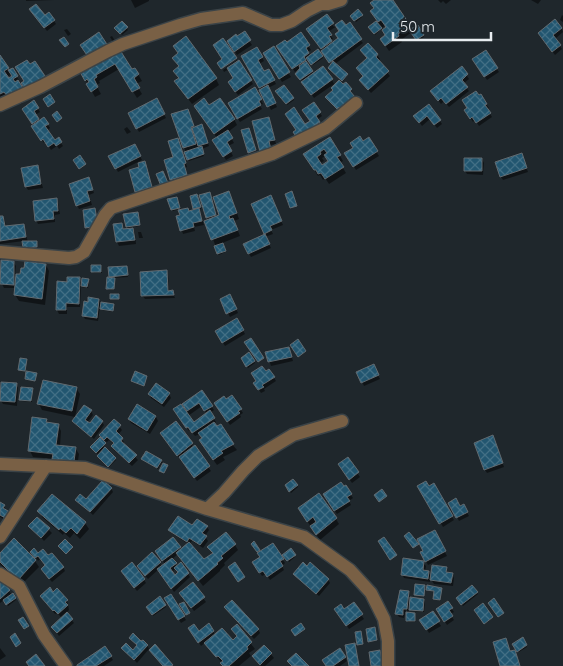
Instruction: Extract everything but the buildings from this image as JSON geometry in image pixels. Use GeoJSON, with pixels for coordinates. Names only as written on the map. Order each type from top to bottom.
{"type":"FeatureCollection","features":[{"type":"Feature","properties":{"kind":"street"},"geometry":{"type":"LineString","coordinates":[[0,105],[32,91],[123,44],[194,21],[242,13],[271,24],[280,25],[292,21],[320,4],[341,0]]}},
{"type":"Feature","properties":{"kind":"street"},"geometry":{"type":"LineString","coordinates":[[0,252],[76,257],[84,252],[111,208],[272,154],[326,128],[356,103]]}},
{"type":"Feature","properties":{"kind":"street"},"geometry":{"type":"LineString","coordinates":[[207,509],[258,456],[293,435],[342,421]]}},
{"type":"Feature","properties":{"kind":"street"},"geometry":{"type":"LineString","coordinates":[[0,464],[85,468],[207,509],[304,537],[350,570],[371,593],[384,619],[388,641],[388,666]]}},
{"type":"Feature","properties":{"kind":"street"},"geometry":{"type":"LineString","coordinates":[[0,537],[46,466]]}},
{"type":"Feature","properties":{"kind":"street"},"geometry":{"type":"LineString","coordinates":[[0,574],[18,586],[44,635],[66,666]]}}]}
